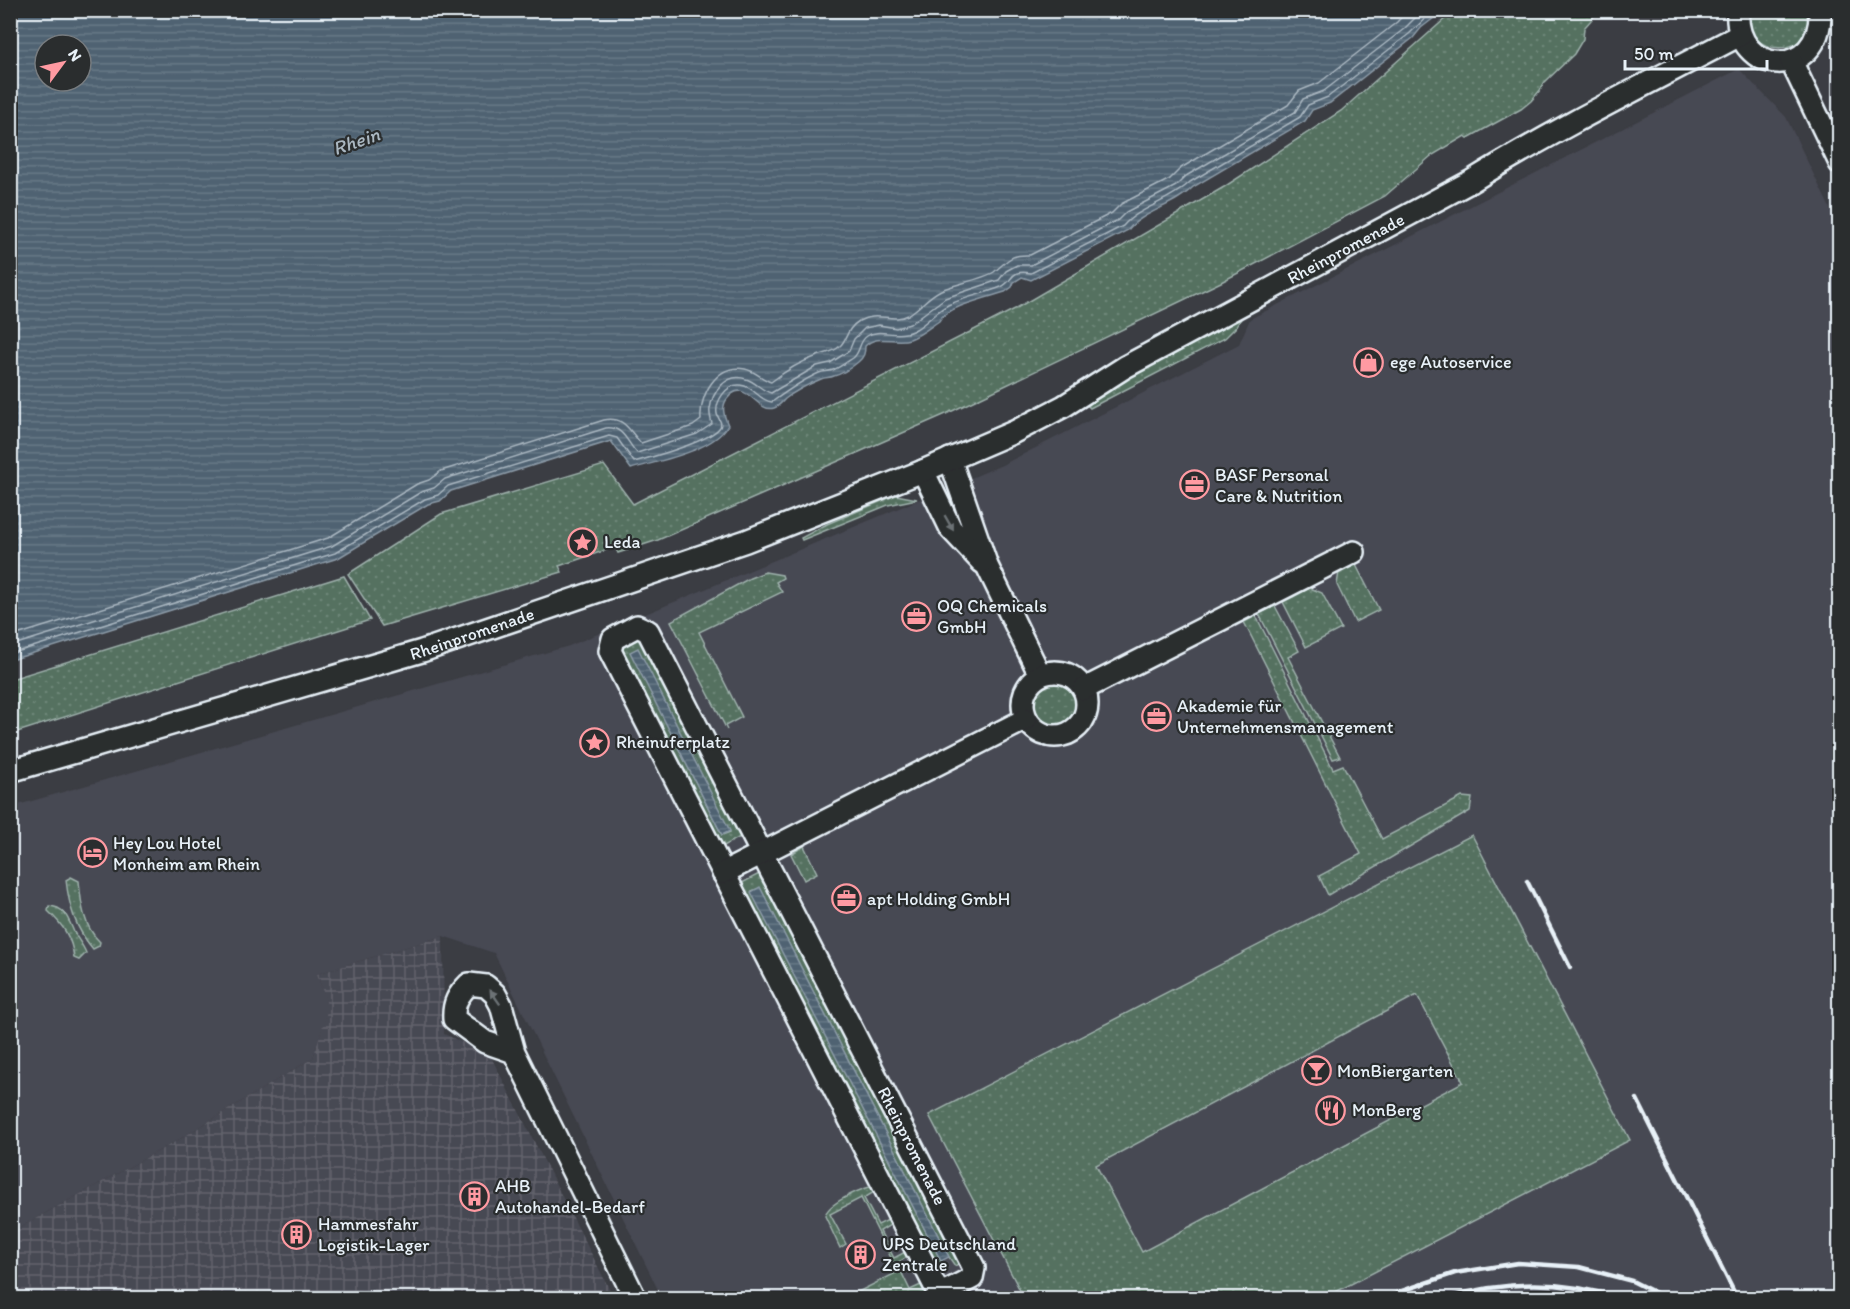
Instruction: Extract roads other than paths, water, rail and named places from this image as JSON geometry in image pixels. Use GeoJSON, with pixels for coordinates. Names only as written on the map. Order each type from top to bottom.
{"type":"FeatureCollection","features":[{"type":"Feature","properties":{"kind":"street"},"geometry":{"type":"LineString","coordinates":[[1738,10],[1737,23],[1740,35],[1748,49],[1761,58],[1776,62],[1791,61],[1805,53],[1815,41],[1820,26],[1820,10]]}},
{"type":"Feature","properties":{"kind":"street","name":"Rheinpromenade"},"geometry":{"type":"LineString","coordinates":[[10,771],[422,651],[746,541],[923,471],[1014,432],[1064,406],[1125,367],[1470,182],[1567,125],[1740,35]]}},
{"type":"Feature","properties":{"kind":"street"},"geometry":{"type":"LineString","coordinates":[[1791,61],[1839,163]]}},
{"type":"Feature","properties":{"kind":"street"},"geometry":{"type":"LineString","coordinates":[[950,459],[987,567],[1040,675]]}},
{"type":"Feature","properties":{"kind":"street"},"geometry":{"type":"LineString","coordinates":[[923,471],[951,529],[987,567]]}},
{"type":"Feature","properties":{"kind":"street"},"geometry":{"type":"LineString","coordinates":[[1084,689],[1354,552]]}},
{"type":"Feature","properties":{"kind":"street","name":"Rheinpromenade"},"geometry":{"type":"LineString","coordinates":[[637,626],[648,631],[974,1268],[972,1278],[945,1292],[936,1288],[723,873],[610,651],[613,639],[637,626]]}},
{"type":"Feature","properties":{"kind":"street"},"geometry":{"type":"LineString","coordinates":[[1060,672],[1078,681],[1084,689],[1087,707],[1085,716],[1071,732],[1061,736],[1051,736],[1032,727],[1026,719],[1023,699],[1026,689],[1040,675],[1060,672]]}},
{"type":"Feature","properties":{"kind":"street"},"geometry":{"type":"LineString","coordinates":[[723,873],[1026,719]]}},
{"type":"Feature","properties":{"kind":"street"},"geometry":{"type":"LineString","coordinates":[[514,1052],[635,1299]]}},
{"type":"Feature","properties":{"kind":"water","name":"Rhein"},"geometry":{"type":"Polygon","coordinates":[[[11,10],[1443,10],[1421,28],[1413,38],[1330,103],[1312,110],[1305,121],[1141,219],[1128,230],[1031,280],[1022,277],[1005,292],[950,311],[922,333],[910,339],[881,339],[870,342],[865,346],[862,358],[850,368],[802,388],[775,407],[762,406],[740,391],[733,393],[724,405],[724,415],[728,425],[711,442],[684,454],[631,469],[611,441],[451,491],[440,501],[428,504],[338,558],[11,660],[11,10]]]}},
{"type":"Feature","properties":{"kind":"water"},"geometry":{"type":"Polygon","coordinates":[[[638,648],[730,831],[722,835],[630,652],[638,648]]]}},
{"type":"Feature","properties":{"kind":"water"},"geometry":{"type":"Polygon","coordinates":[[[760,887],[949,1257],[941,1261],[751,892],[760,887]]]}},
{"type":"Feature","properties":{"kind":"railway"},"geometry":{"type":"LineString","coordinates":[[1527,881],[1570,967]]}},
{"type":"Feature","properties":{"kind":"railway"},"geometry":{"type":"LineString","coordinates":[[1637,1099],[1737,1298]]}},
{"type":"Feature","properties":{"kind":"railway"},"geometry":{"type":"LineString","coordinates":[[1387,1298],[1455,1273],[1518,1263],[1579,1267],[1632,1281],[1666,1298]]}},
{"type":"Feature","properties":{"kind":"railway"},"geometry":{"type":"LineString","coordinates":[[1446,1298],[1489,1288],[1532,1284],[1575,1288],[1618,1298]]}},
{"type":"Feature","properties":{"kind":"place","name":"ege Autoservice"},"geometry":{"type":"Point","coordinates":[1369,362]}},
{"type":"Feature","properties":{"kind":"place","name":"BASF Personal Care & Nutrition"},"geometry":{"type":"Point","coordinates":[1194,485]}},
{"type":"Feature","properties":{"kind":"place","name":"Leda"},"geometry":{"type":"Point","coordinates":[583,542]}},
{"type":"Feature","properties":{"kind":"place","name":"OQ Chemicals GmbH"},"geometry":{"type":"Point","coordinates":[916,616]}},
{"type":"Feature","properties":{"kind":"place","name":"Akademie für Unternehmensmanagement"},"geometry":{"type":"Point","coordinates":[1156,716]}},
{"type":"Feature","properties":{"kind":"place","name":"Rheinuferplatz"},"geometry":{"type":"Point","coordinates":[595,742]}},
{"type":"Feature","properties":{"kind":"place","name":"Hey Lou Hotel Monheim am Rhein"},"geometry":{"type":"Point","coordinates":[92,853]}},
{"type":"Feature","properties":{"kind":"place","name":"apt Holding GmbH"},"geometry":{"type":"Point","coordinates":[846,899]}},
{"type":"Feature","properties":{"kind":"place","name":"MonBiergarten"},"geometry":{"type":"Point","coordinates":[1316,1071]}},
{"type":"Feature","properties":{"kind":"place","name":"MonBerg"},"geometry":{"type":"Point","coordinates":[1331,1110]}},
{"type":"Feature","properties":{"kind":"place","name":"AHB Autohandel-Bedarf"},"geometry":{"type":"Point","coordinates":[474,1196]}},
{"type":"Feature","properties":{"kind":"place","name":"Hammesfahr Logistik-Lager"},"geometry":{"type":"Point","coordinates":[297,1234]}},
{"type":"Feature","properties":{"kind":"place","name":"UPS Deutschland Zentrale"},"geometry":{"type":"Point","coordinates":[861,1254]}}]}
